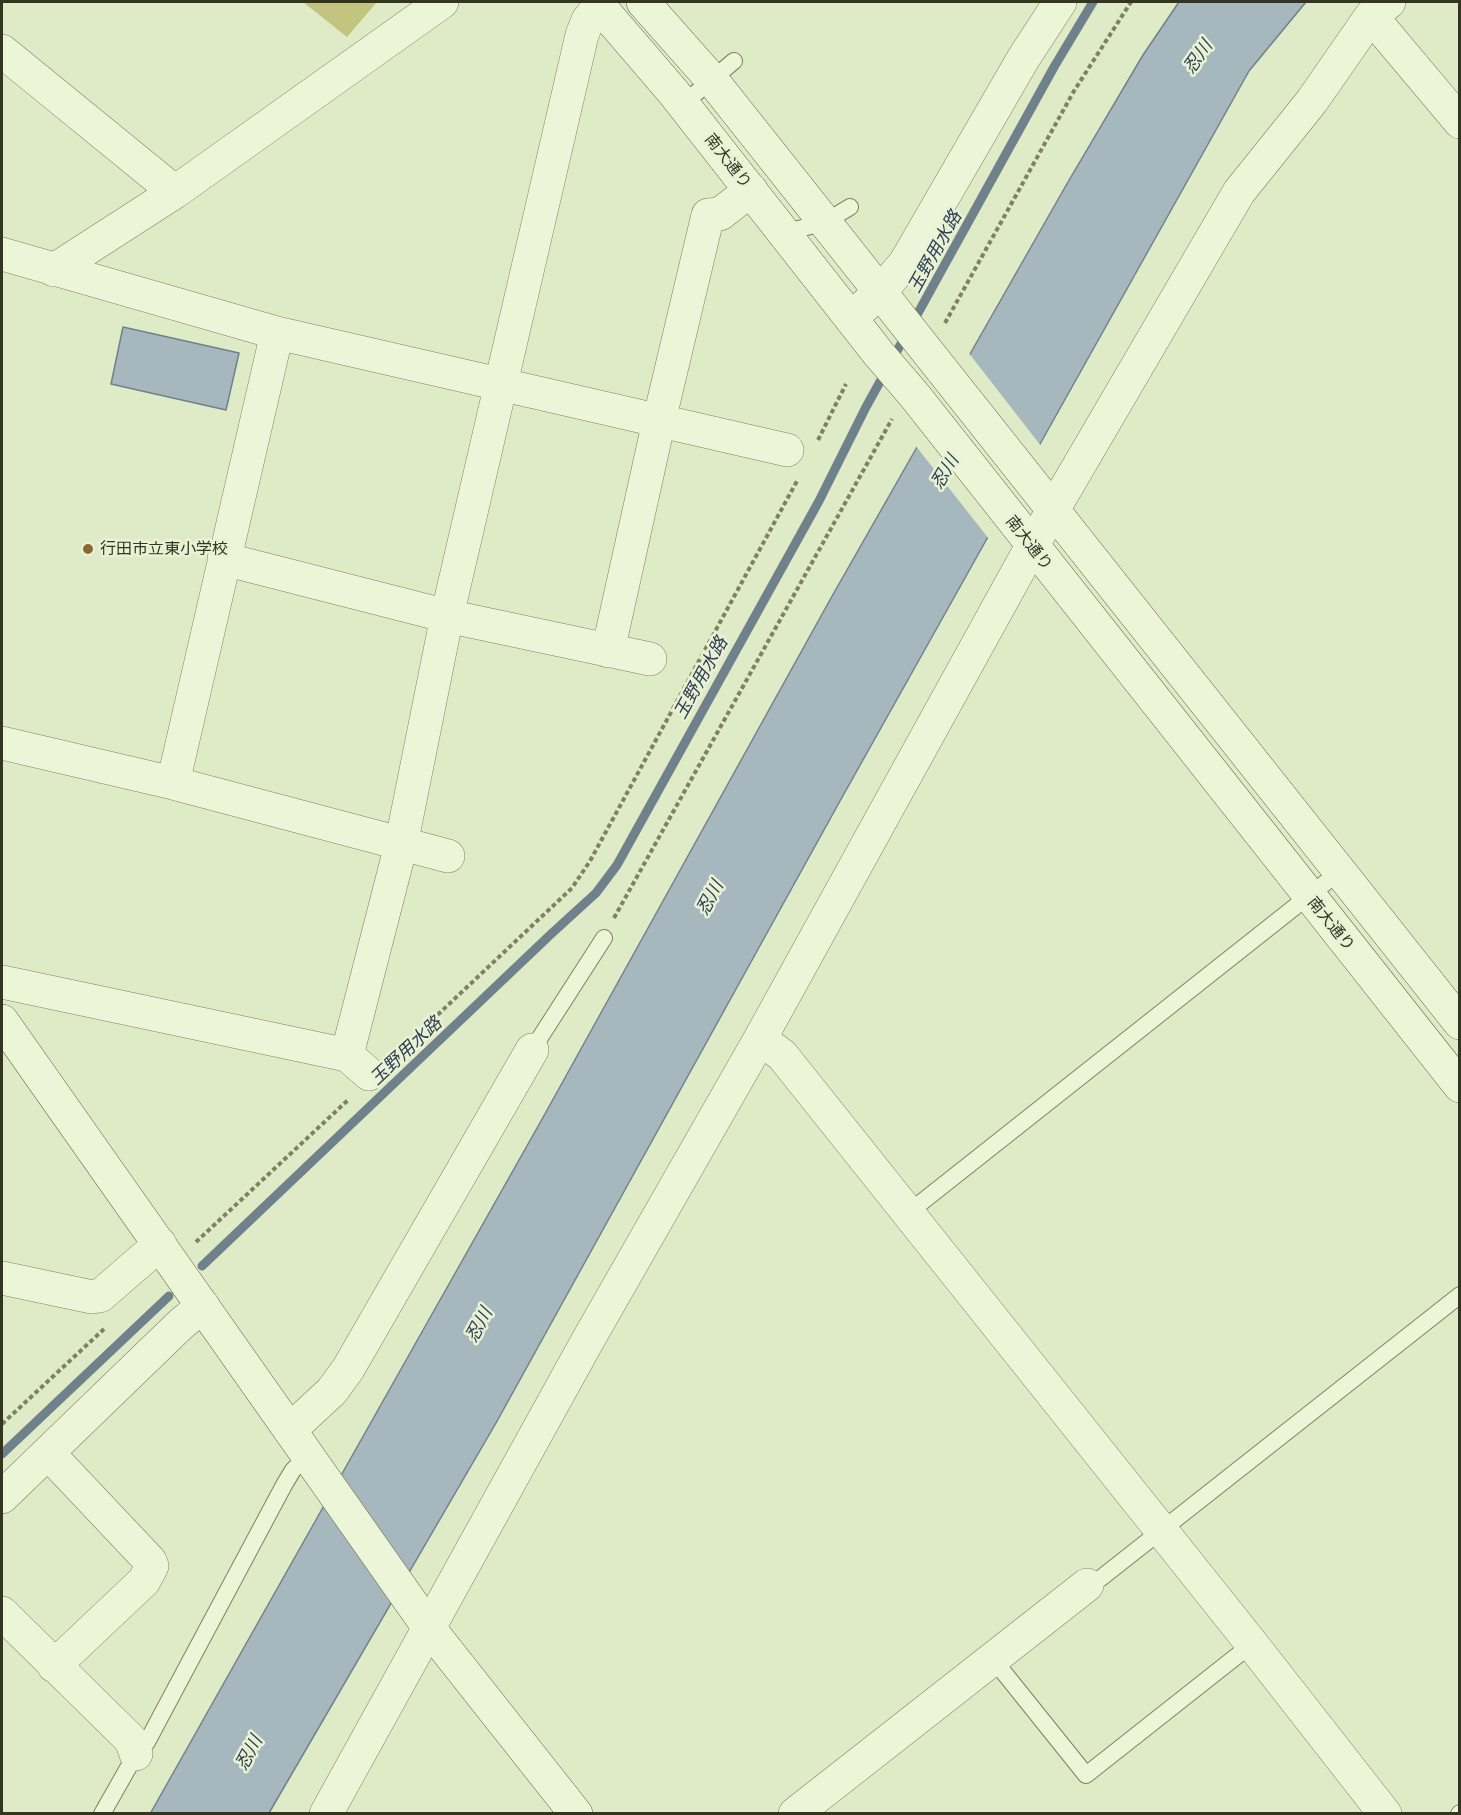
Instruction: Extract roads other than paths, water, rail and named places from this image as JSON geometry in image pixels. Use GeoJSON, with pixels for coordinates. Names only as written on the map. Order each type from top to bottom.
{"type":"FeatureCollection","features":[{"type":"Feature","properties":{"kind":"street"},"geometry":{"type":"LineString","coordinates":[[54,270],[175,192],[442,2]]}},
{"type":"Feature","properties":{"kind":"street"},"geometry":{"type":"LineString","coordinates":[[643,2],[723,70],[837,214],[888,302],[933,346],[1047,502],[1460,1023]]}},
{"type":"Feature","properties":{"kind":"street"},"geometry":{"type":"LineString","coordinates":[[851,318],[888,302],[904,263],[1023,59],[1060,2]]}},
{"type":"Feature","properties":{"kind":"street"},"geometry":{"type":"LineString","coordinates":[[2,982],[358,1064],[447,616],[582,35],[598,3]]}},
{"type":"Feature","properties":{"kind":"street","name":"南大通り"},"geometry":{"type":"LineString","coordinates":[[598,3],[683,104],[851,318],[878,353],[905,396],[1026,538],[1460,1086]]}},
{"type":"Feature","properties":{"kind":"street"},"geometry":{"type":"LineString","coordinates":[[326,1814],[423,1620],[588,1340],[760,1039],[1026,538],[1239,192],[1380,9],[1460,122]]}},
{"type":"Feature","properties":{"kind":"street"},"geometry":{"type":"LineString","coordinates":[[2,51],[175,192]]}},
{"type":"Feature","properties":{"kind":"street"},"geometry":{"type":"LineString","coordinates":[[608,651],[708,215],[720,214],[751,190]]}},
{"type":"Feature","properties":{"kind":"street"},"geometry":{"type":"LineString","coordinates":[[2,254],[277,333],[659,421],[800,458]]}},
{"type":"Feature","properties":{"kind":"street"},"geometry":{"type":"LineString","coordinates":[[173,783],[277,333]]}},
{"type":"Feature","properties":{"kind":"street"},"geometry":{"type":"LineString","coordinates":[[224,559],[447,616],[650,659]]}},
{"type":"Feature","properties":{"kind":"street"},"geometry":{"type":"LineString","coordinates":[[2,743],[173,783],[448,856]]}},
{"type":"Feature","properties":{"kind":"street"},"geometry":{"type":"LineString","coordinates":[[2,1021],[175,1246],[203,1306],[423,1620],[576,1814]]}},
{"type":"Feature","properties":{"kind":"street"},"geometry":{"type":"LineString","coordinates":[[760,1039],[782,1055],[1385,1814]]}},
{"type":"Feature","properties":{"kind":"street"},"geometry":{"type":"LineString","coordinates":[[290,1430],[332,1391],[348,1369],[532,1050]]}},
{"type":"Feature","properties":{"kind":"street"},"geometry":{"type":"LineString","coordinates":[[2,1278],[92,1297],[100,1296],[175,1246]]}},
{"type":"Feature","properties":{"kind":"street"},"geometry":{"type":"LineString","coordinates":[[2,1497],[181,1324],[203,1306]]}},
{"type":"Feature","properties":{"kind":"street"},"geometry":{"type":"LineString","coordinates":[[48,1453],[150,1561],[152,1566],[144,1581],[54,1665]]}},
{"type":"Feature","properties":{"kind":"street"},"geometry":{"type":"LineString","coordinates":[[795,1814],[1088,1585]]}},
{"type":"Feature","properties":{"kind":"street"},"geometry":{"type":"LineString","coordinates":[[2,1613],[131,1740],[136,1754]]}},
{"type":"Feature","properties":{"kind":"lane"},"geometry":{"type":"LineString","coordinates":[[683,104],[723,70]]}},
{"type":"Feature","properties":{"kind":"lane"},"geometry":{"type":"LineString","coordinates":[[784,233],[837,214]]}},
{"type":"Feature","properties":{"kind":"lane"},"geometry":{"type":"LineString","coordinates":[[908,1213],[1339,872]]}},
{"type":"Feature","properties":{"kind":"lane"},"geometry":{"type":"LineString","coordinates":[[532,1050],[604,938]]}},
{"type":"Feature","properties":{"kind":"lane"},"geometry":{"type":"LineString","coordinates":[[1088,1585],[1101,1578],[1162,1531],[1460,1295]]}},
{"type":"Feature","properties":{"kind":"lane"},"geometry":{"type":"LineString","coordinates":[[102,1814],[136,1754],[147,1742],[284,1485],[293,1470],[311,1460]]}},
{"type":"Feature","properties":{"kind":"lane"},"geometry":{"type":"LineString","coordinates":[[993,1659],[1086,1774],[1252,1644]]}},
{"type":"Feature","properties":{"kind":"water","name":"忍川"},"geometry":{"type":"Polygon","coordinates":[[[1179,2],[1306,2],[1249,71],[840,801],[496,1423],[269,1813],[150,1814],[541,1121],[831,598],[1068,182],[1143,55],[1179,2]]]}},
{"type":"Feature","properties":{"kind":"water"},"geometry":{"type":"Polygon","coordinates":[[[123,327],[239,353],[226,410],[111,384],[123,327]]]}},
{"type":"Feature","properties":{"kind":"waterway","name":"玉野用水路"},"geometry":{"type":"LineString","coordinates":[[202,1266],[596,893],[617,865],[819,501],[866,407],[1054,67],[1093,2]]}},
{"type":"Feature","properties":{"kind":"waterway","name":"玉野用水路"},"geometry":{"type":"LineString","coordinates":[[2,1454],[169,1296]]}},
{"type":"Feature","properties":{"kind":"place","name":"行田市立東小学校"},"geometry":{"type":"Point","coordinates":[88,549]}}]}
